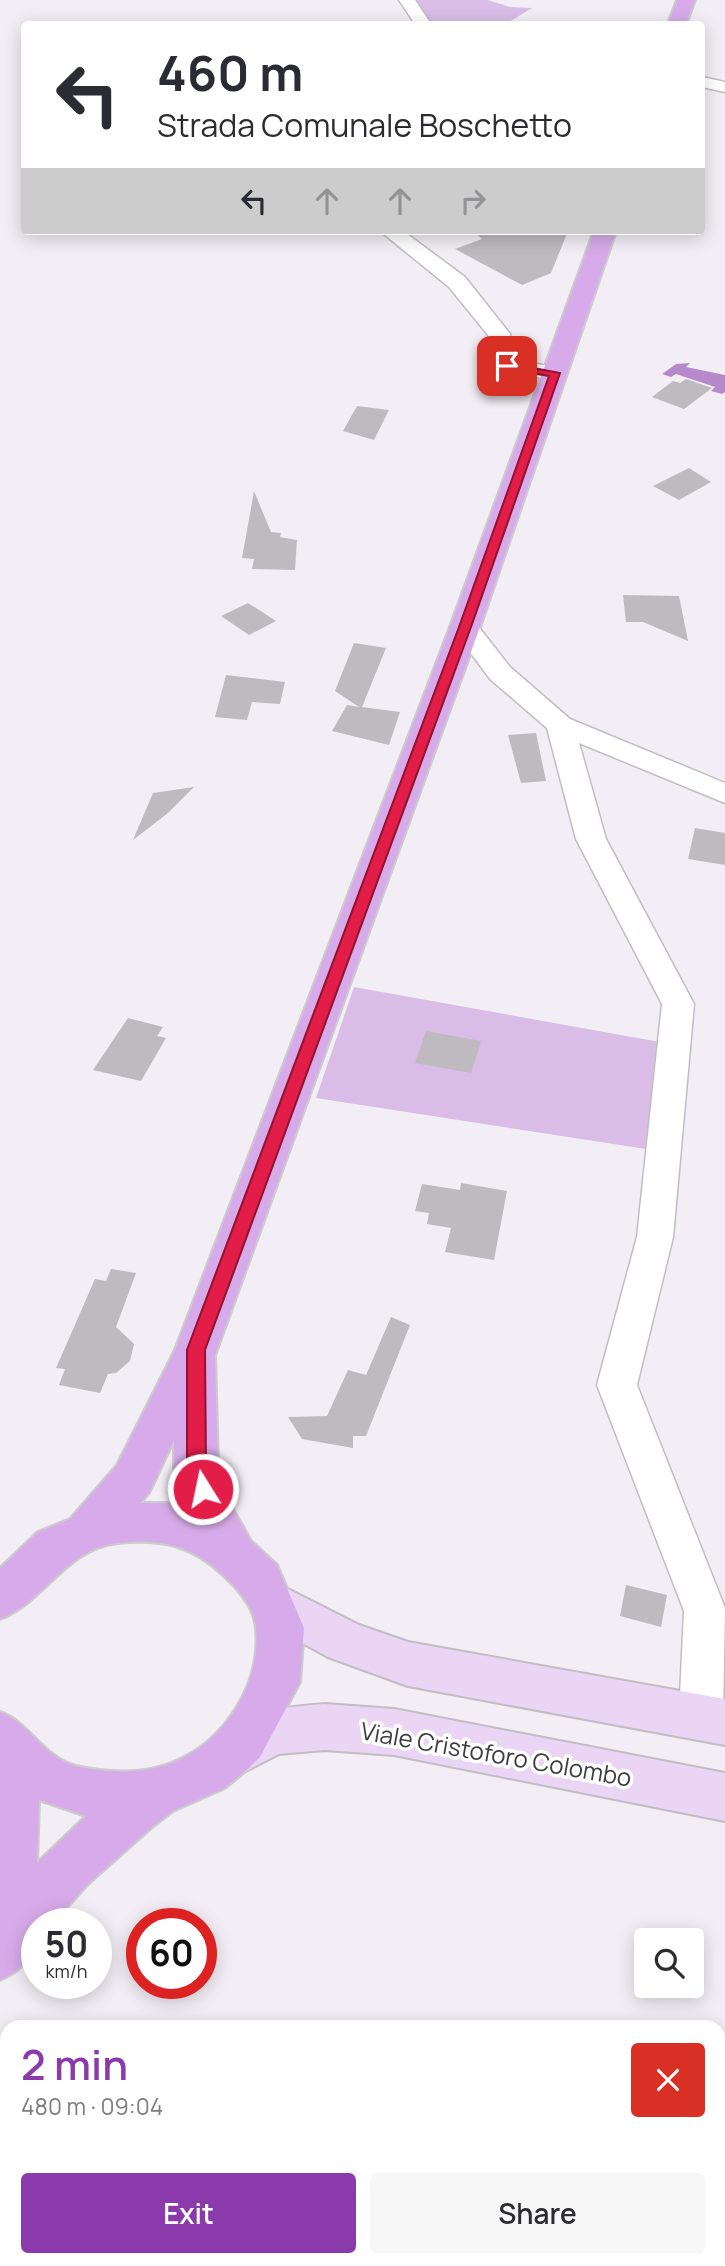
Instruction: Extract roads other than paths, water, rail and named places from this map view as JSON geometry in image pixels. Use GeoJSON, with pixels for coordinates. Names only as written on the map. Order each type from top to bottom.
{"type":"FeatureCollection","features":[{"type":"Feature","properties":{"kind":"main road"},"geometry":{"type":"LineString","coordinates":[[678,21],[686,0]]}},
{"type":"Feature","properties":{"kind":"main road"},"geometry":{"type":"LineString","coordinates":[[89,1528],[133,1479],[196,1350],[465,627],[604,235]]}},
{"type":"Feature","properties":{"kind":"main road"},"geometry":{"type":"LineString","coordinates":[[196,1350],[196,1468],[209,1510],[233,1550]]}},
{"type":"Feature","properties":{"kind":"main road"},"geometry":{"type":"LineString","coordinates":[[5,1743],[50,1782],[101,1797],[156,1793],[195,1779],[230,1755],[260,1721],[277,1681],[281,1641],[272,1602],[255,1571],[233,1550],[199,1530],[163,1521],[126,1520],[89,1528],[50,1547],[6,1585]]}},
{"type":"Feature","properties":{"kind":"main road"},"geometry":{"type":"LineString","coordinates":[[272,1602],[345,1642],[408,1664],[713,1720]]}},
{"type":"Feature","properties":{"kind":"main road","name":"Viale Cristoforo Colombo"},"geometry":{"type":"LineString","coordinates":[[230,1755],[273,1731],[325,1727],[380,1731],[725,1797]]}},
{"type":"Feature","properties":{"kind":"main road"},"geometry":{"type":"LineString","coordinates":[[0,1947],[14,1851],[16,1798],[5,1743]]}},
{"type":"Feature","properties":{"kind":"main road"},"geometry":{"type":"LineString","coordinates":[[0,1953],[20,1921],[52,1881],[108,1829],[156,1793]]}},
{"type":"Feature","properties":{"kind":"street"},"geometry":{"type":"LineString","coordinates":[[407,0],[421,21]]}},
{"type":"Feature","properties":{"kind":"street"},"geometry":{"type":"LineString","coordinates":[[705,83],[725,87]]}},
{"type":"Feature","properties":{"kind":"street"},"geometry":{"type":"LineString","coordinates":[[395,235],[457,282],[499,334],[507,366],[555,373]]}},
{"type":"Feature","properties":{"kind":"street"},"geometry":{"type":"LineString","coordinates":[[465,627],[500,673],[560,725],[725,794]]}},
{"type":"Feature","properties":{"kind":"street"},"geometry":{"type":"LineString","coordinates":[[560,725],[592,839],[678,1004],[655,1237],[617,1385],[715,1619],[713,1720]]}}]}
